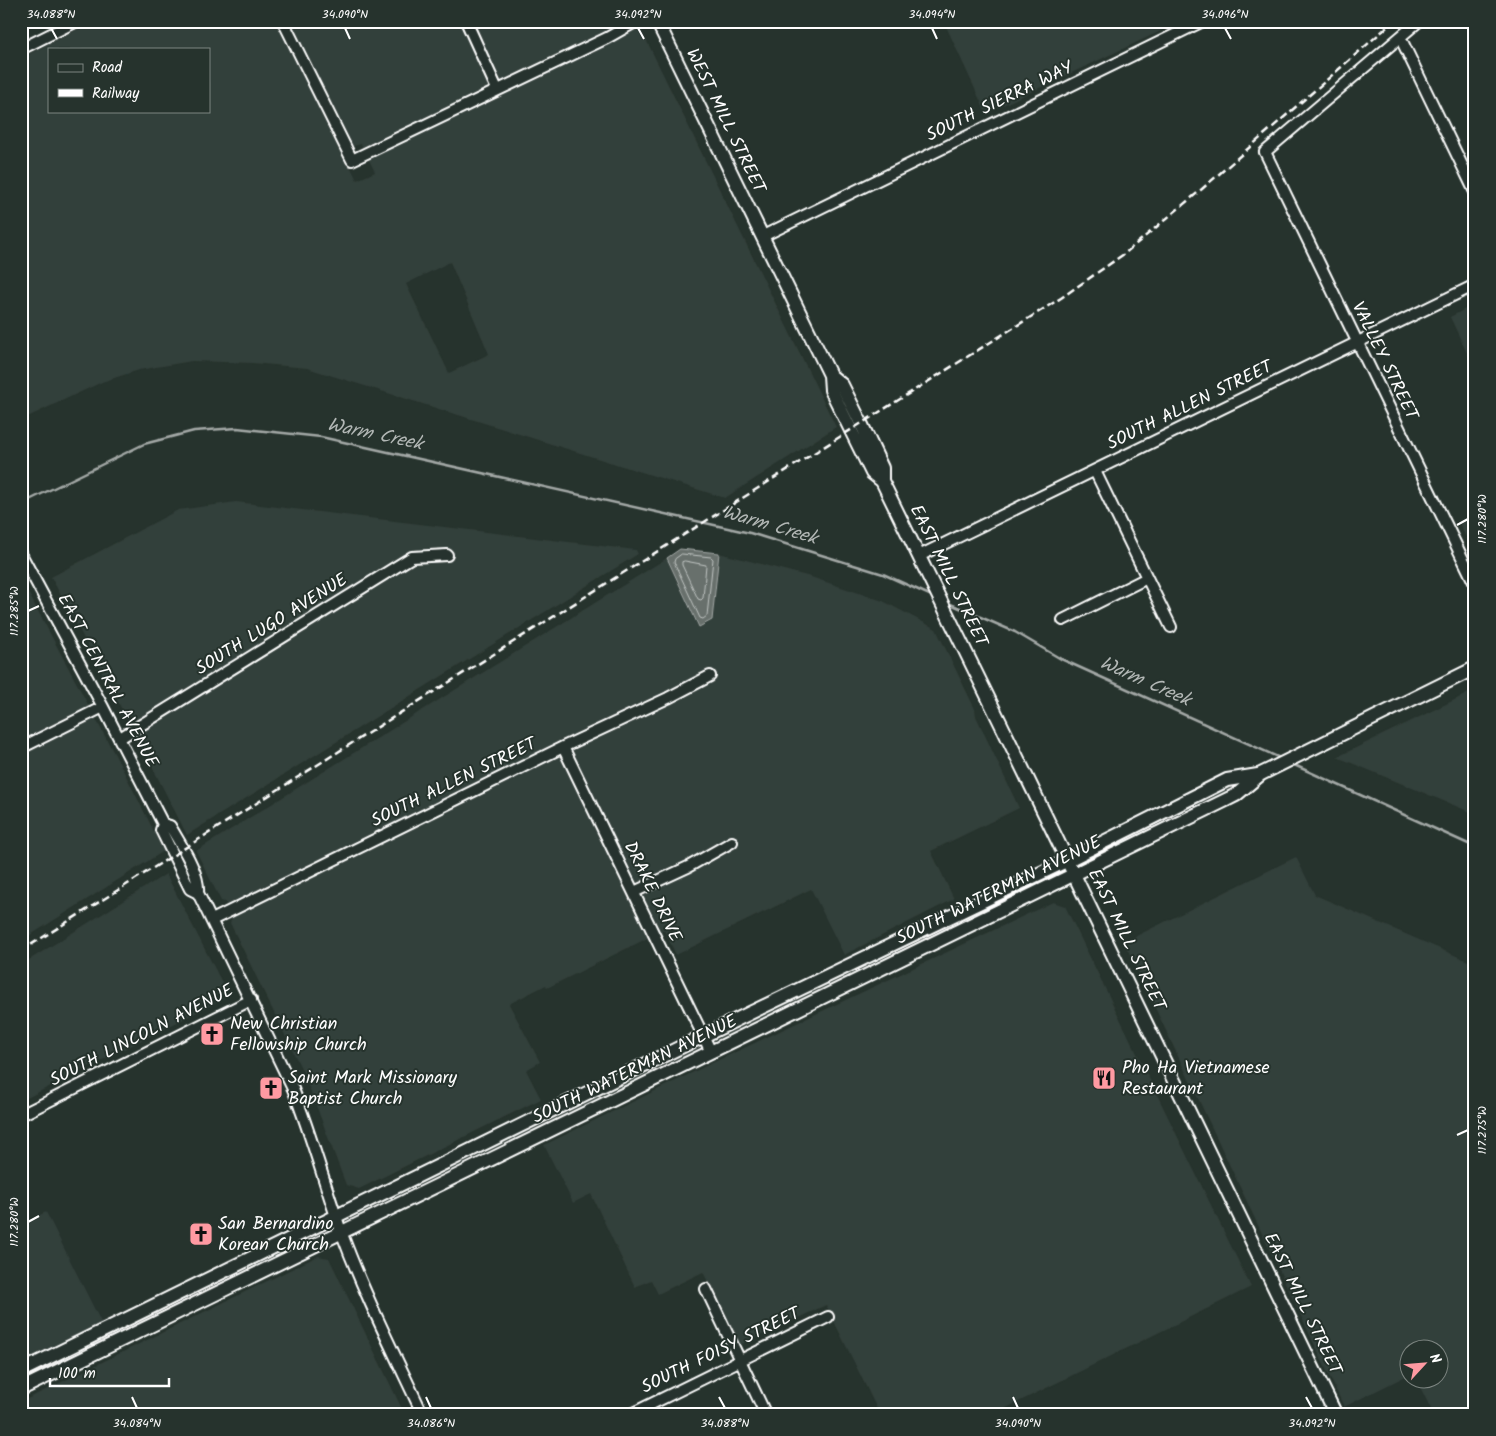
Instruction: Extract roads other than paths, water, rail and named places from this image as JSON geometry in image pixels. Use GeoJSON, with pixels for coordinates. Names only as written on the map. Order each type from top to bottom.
{"type":"FeatureCollection","features":[{"type":"Feature","properties":{"kind":"main road","name":"WEST MILL STREET"},"geometry":{"type":"LineString","coordinates":[[657,21],[763,236]]}},
{"type":"Feature","properties":{"kind":"main road","name":"EAST MILL STREET"},"geometry":{"type":"LineString","coordinates":[[763,236],[830,375],[842,385],[882,468],[882,481],[1068,860],[1336,1415]]}},
{"type":"Feature","properties":{"kind":"main road","name":"SOUTH WATERMAN AVENUE"},"geometry":{"type":"LineString","coordinates":[[21,1389],[1236,794],[1260,774],[1475,668]]}},
{"type":"Feature","properties":{"kind":"main road","name":"SOUTH WATERMAN AVENUE"},"geometry":{"type":"LineString","coordinates":[[21,1371],[540,1116],[1068,860],[1227,780],[1260,774]]}},
{"type":"Feature","properties":{"kind":"main road"},"geometry":{"type":"LineString","coordinates":[[1153,835],[1161,822],[1227,789],[1227,780]]}},
{"type":"Feature","properties":{"kind":"main road"},"geometry":{"type":"LineString","coordinates":[[487,1162],[516,1138],[540,1126],[540,1116]]}},
{"type":"Feature","properties":{"kind":"street"},"geometry":{"type":"LineString","coordinates":[[21,49],[77,21]]}},
{"type":"Feature","properties":{"kind":"street"},"geometry":{"type":"LineString","coordinates":[[283,21],[352,160],[607,38],[637,21]]}},
{"type":"Feature","properties":{"kind":"street"},"geometry":{"type":"LineString","coordinates":[[466,21],[498,90]]}},
{"type":"Feature","properties":{"kind":"street","name":"SOUTH SIERRA WAY"},"geometry":{"type":"LineString","coordinates":[[763,236],[1203,21]]}},
{"type":"Feature","properties":{"kind":"street"},"geometry":{"type":"LineString","coordinates":[[1419,21],[1400,37],[1475,192]]}},
{"type":"Feature","properties":{"kind":"street","name":"VALLEY STREET"},"geometry":{"type":"LineString","coordinates":[[1400,37],[1265,152],[1475,584]]}},
{"type":"Feature","properties":{"kind":"street","name":"SOUTH ALLEN STREET"},"geometry":{"type":"LineString","coordinates":[[919,556],[1475,285]]}},
{"type":"Feature","properties":{"kind":"street"},"geometry":{"type":"LineString","coordinates":[[1095,471],[1171,627]]}},
{"type":"Feature","properties":{"kind":"street","name":"EAST CENTRAL AVENUE"},"geometry":{"type":"LineString","coordinates":[[21,554],[120,738],[163,824],[170,826],[199,883],[198,893],[293,1089],[363,1287],[423,1415]]}},
{"type":"Feature","properties":{"kind":"street","name":"SOUTH LUGO AVENUE"},"geometry":{"type":"LineString","coordinates":[[120,738],[412,556],[446,555]]}},
{"type":"Feature","properties":{"kind":"street"},"geometry":{"type":"LineString","coordinates":[[1063,620],[1147,578]]}},
{"type":"Feature","properties":{"kind":"street","name":"SOUTH ALLEN STREET"},"geometry":{"type":"LineString","coordinates":[[212,920],[710,676]]}},
{"type":"Feature","properties":{"kind":"street"},"geometry":{"type":"LineString","coordinates":[[21,748],[103,707]]}},
{"type":"Feature","properties":{"kind":"street","name":"DRAKE DRIVE"},"geometry":{"type":"LineString","coordinates":[[563,748],[711,1052]]}},
{"type":"Feature","properties":{"kind":"street"},"geometry":{"type":"LineString","coordinates":[[634,892],[688,867],[732,842]]}},
{"type":"Feature","properties":{"kind":"street","name":"SOUTH LINCOLN AVENUE"},"geometry":{"type":"LineString","coordinates":[[21,1115],[251,1000]]}},
{"type":"Feature","properties":{"kind":"street"},"geometry":{"type":"LineString","coordinates":[[706,1288],[766,1415]]}},
{"type":"Feature","properties":{"kind":"street","name":"SOUTH FOISY STREET"},"geometry":{"type":"LineString","coordinates":[[629,1415],[828,1317]]}},
{"type":"Feature","properties":{"kind":"water"},"geometry":{"type":"Polygon","coordinates":[[[680,549],[719,553],[712,620],[699,627],[667,558],[680,549]]]}},
{"type":"Feature","properties":{"kind":"waterway","name":"Warm Creek"},"geometry":{"type":"LineString","coordinates":[[21,504],[144,444],[194,431],[237,428],[321,437],[750,533],[883,574],[934,597]]}},
{"type":"Feature","properties":{"kind":"waterway","name":"Warm Creek"},"geometry":{"type":"LineString","coordinates":[[946,602],[1015,632],[1061,659],[1282,759]]}},
{"type":"Feature","properties":{"kind":"waterway","name":"Warm Creek"},"geometry":{"type":"LineString","coordinates":[[1292,764],[1475,847]]}},
{"type":"Feature","properties":{"kind":"railway"},"geometry":{"type":"LineString","coordinates":[[21,951],[1061,298],[1124,254],[1202,189],[1394,21]]}},
{"type":"Feature","properties":{"kind":"place","name":"New Christian Fellowship Church"},"geometry":{"type":"Point","coordinates":[212,1034]}},
{"type":"Feature","properties":{"kind":"place","name":"Pho Ha Vietnamese Restaurant"},"geometry":{"type":"Point","coordinates":[1104,1078]}},
{"type":"Feature","properties":{"kind":"place","name":"Saint Mark Missionary Baptist Church"},"geometry":{"type":"Point","coordinates":[271,1088]}},
{"type":"Feature","properties":{"kind":"place","name":"San Bernardino Korean Church"},"geometry":{"type":"Point","coordinates":[201,1234]}}]}
